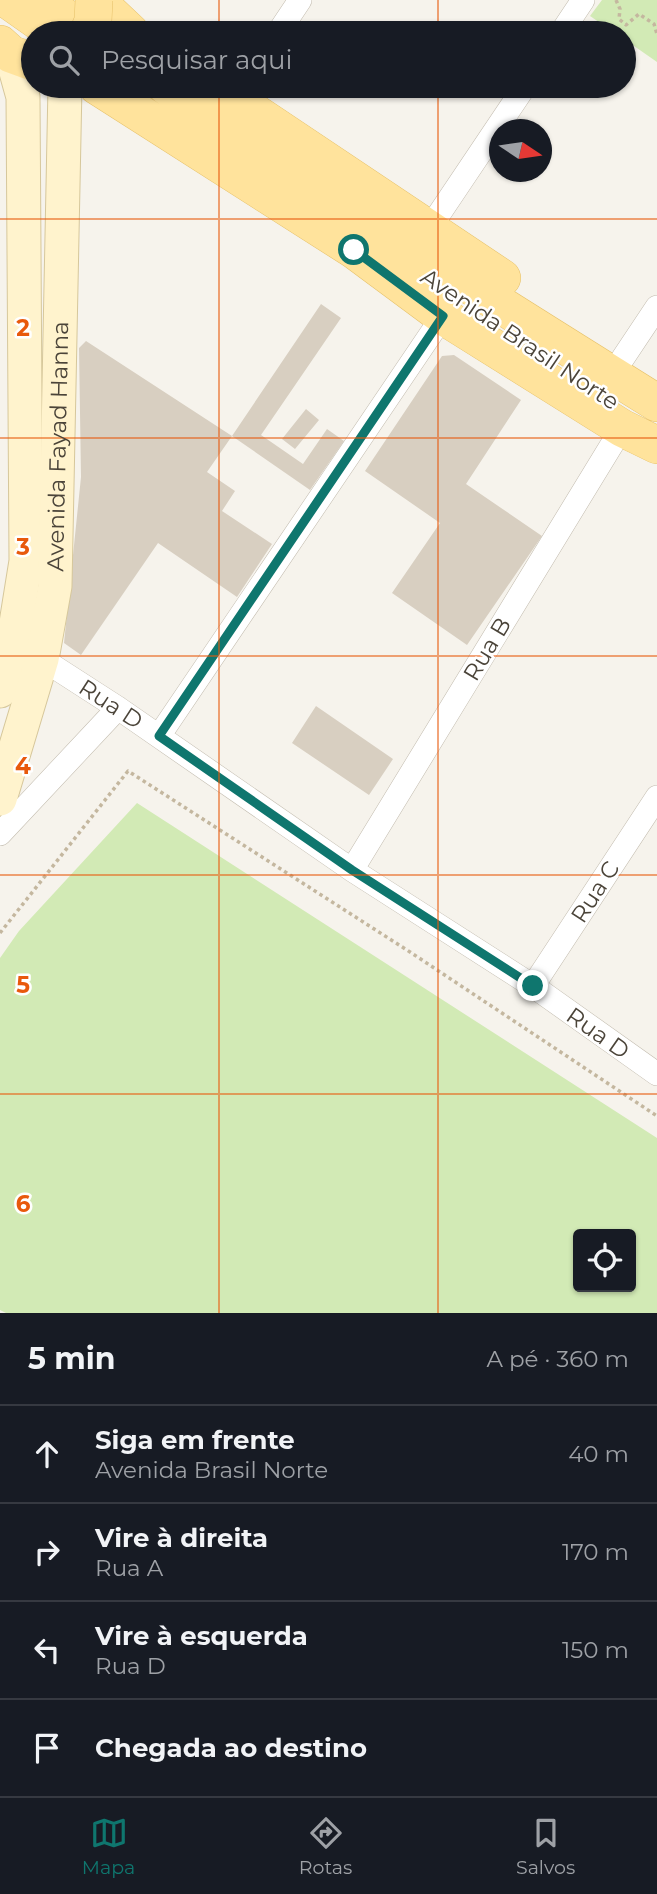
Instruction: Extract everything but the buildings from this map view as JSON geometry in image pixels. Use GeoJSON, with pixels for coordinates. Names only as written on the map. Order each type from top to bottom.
{"type":"FeatureCollection","features":[{"type":"Feature","properties":{"kind":"main road"},"geometry":{"type":"LineString","coordinates":[[8,0],[38,21]]}},
{"type":"Feature","properties":{"kind":"main road"},"geometry":{"type":"LineString","coordinates":[[39,0],[71,21]]}},
{"type":"Feature","properties":{"kind":"main road"},"geometry":{"type":"LineString","coordinates":[[93,21],[95,0]]}},
{"type":"Feature","properties":{"kind":"main road"},"geometry":{"type":"LineString","coordinates":[[95,0],[118,21]]}},
{"type":"Feature","properties":{"kind":"main road","name":"Avenida Fayad Hanna"},"geometry":{"type":"LineString","coordinates":[[15,53],[21,86]]}},
{"type":"Feature","properties":{"kind":"main road","name":"Avenida Fayad Hanna"},"geometry":{"type":"LineString","coordinates":[[0,799],[27,654],[23,98]]}},
{"type":"Feature","properties":{"kind":"main road","name":"Avenida Fayad Hanna"},"geometry":{"type":"LineString","coordinates":[[0,691],[27,654],[55,586],[65,98]]}},
{"type":"Feature","properties":{"kind":"main road","name":"Avenida Brasil Norte"},"geometry":{"type":"LineString","coordinates":[[116,98],[354,250],[443,316],[640,431]]}},
{"type":"Feature","properties":{"kind":"main road","name":"Avenida Brasil Norte"},"geometry":{"type":"LineString","coordinates":[[154,98],[442,285],[657,445]]}},
{"type":"Feature","properties":{"kind":"main road","name":"Avenida Brasil Norte"},"geometry":{"type":"LineString","coordinates":[[183,98],[428,260],[657,403]]}},
{"type":"Feature","properties":{"kind":"main road","name":"Avenida Brasil Norte"},"geometry":{"type":"LineString","coordinates":[[243,98],[429,229],[657,382]]}},
{"type":"Feature","properties":{"kind":"street"},"geometry":{"type":"LineString","coordinates":[[286,21],[300,0]]}},
{"type":"Feature","properties":{"kind":"street"},"geometry":{"type":"LineString","coordinates":[[569,21],[583,0]]}},
{"type":"Feature","properties":{"kind":"street"},"geometry":{"type":"LineString","coordinates":[[429,229],[517,98]]}},
{"type":"Feature","properties":{"kind":"street"},"geometry":{"type":"LineString","coordinates":[[623,359],[657,307]]}},
{"type":"Feature","properties":{"kind":"street"},"geometry":{"type":"LineString","coordinates":[[159,736],[443,316]]}},
{"type":"Feature","properties":{"kind":"street","name":"Rua B"},"geometry":{"type":"LineString","coordinates":[[352,870],[640,431]]}},
{"type":"Feature","properties":{"kind":"street","name":"Rua D"},"geometry":{"type":"LineString","coordinates":[[27,654],[118,708],[352,870],[533,986],[657,1074]]}},
{"type":"Feature","properties":{"kind":"street"},"geometry":{"type":"LineString","coordinates":[[0,834],[118,708]]}},
{"type":"Feature","properties":{"kind":"street","name":"Rua C"},"geometry":{"type":"LineString","coordinates":[[533,986],[657,797]]}},
{"type":"Feature","properties":{"kind":"path"},"geometry":{"type":"LineString","coordinates":[[616,0],[621,21]]}},
{"type":"Feature","properties":{"kind":"path"},"geometry":{"type":"LineString","coordinates":[[631,21],[639,14],[654,24],[657,34]]}},
{"type":"Feature","properties":{"kind":"path"},"geometry":{"type":"LineString","coordinates":[[0,933],[128,771],[657,1116]]}},
{"type":"Feature","properties":{"kind":"green space"},"geometry":{"type":"Polygon","coordinates":[[[602,0],[657,0],[657,62],[636,47],[636,21],[597,21],[590,16],[602,0]]]}},
{"type":"Feature","properties":{"kind":"green space"},"geometry":{"type":"Polygon","coordinates":[[[137,803],[657,1138],[657,1313],[6,1313],[0,1310],[0,958],[19,931],[137,803]]]}},
{"type":"Feature","properties":{"kind":"route"},"geometry":{"type":"LineString","coordinates":[[354,250],[443,316],[159,736],[352,870],[533,986]]}}]}
